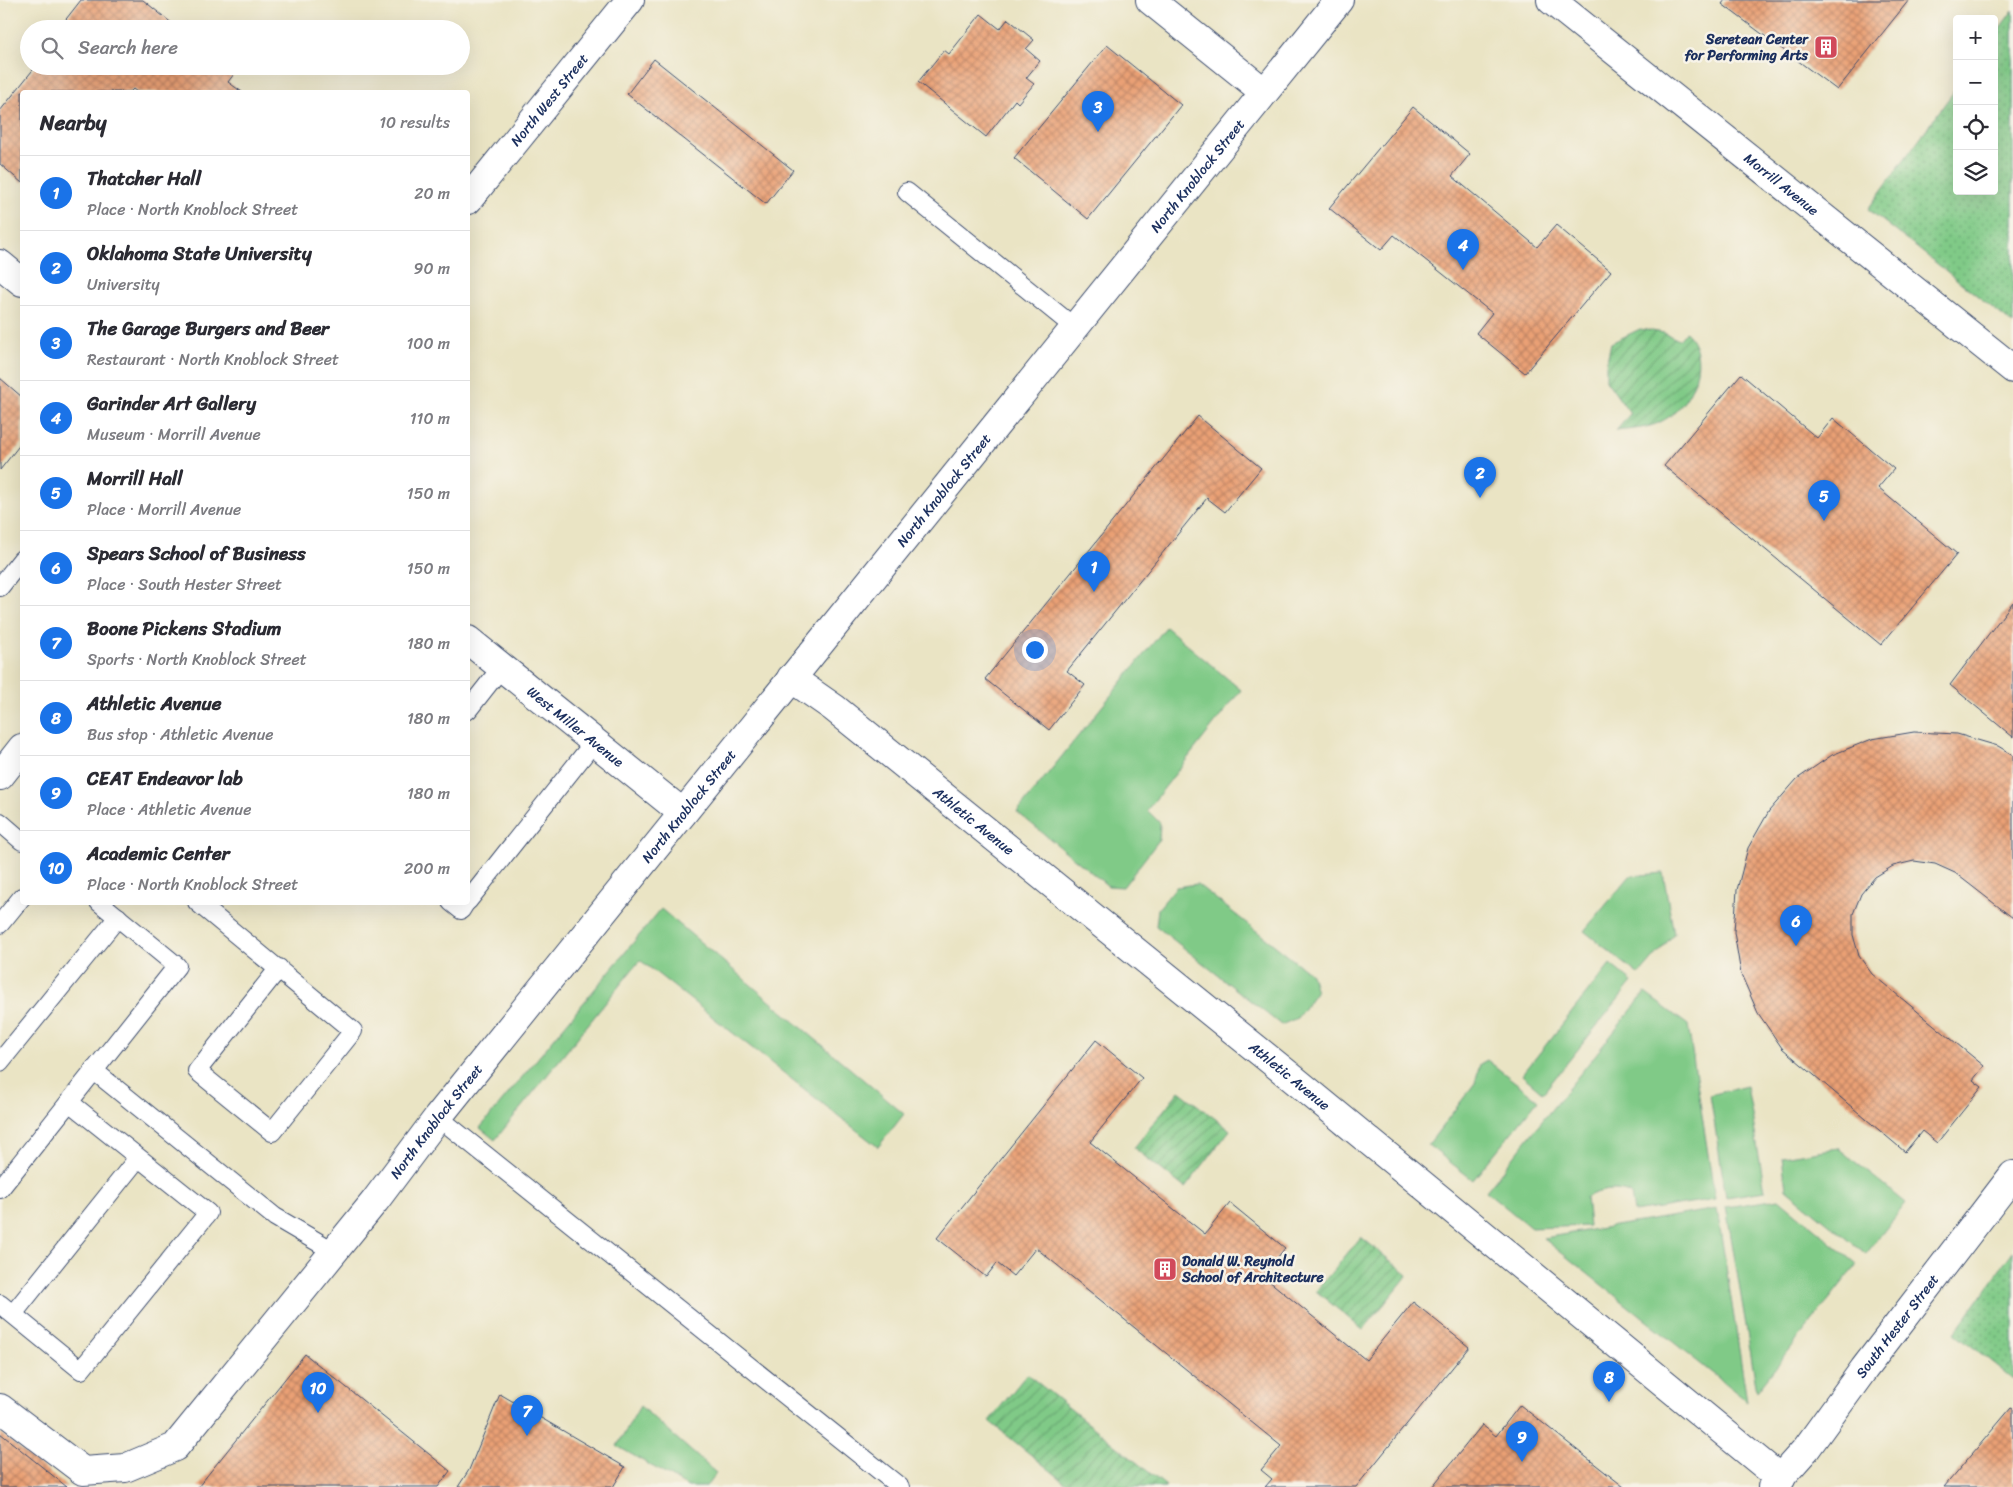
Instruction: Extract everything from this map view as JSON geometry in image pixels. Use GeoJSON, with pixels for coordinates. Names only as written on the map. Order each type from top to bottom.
{"type":"FeatureCollection","features":[{"type":"Feature","properties":{"kind":"street","name":"North West Street"},"geometry":{"type":"LineString","coordinates":[[470,198],[630,0]]}},
{"type":"Feature","properties":{"kind":"street"},"geometry":{"type":"LineString","coordinates":[[1150,0],[1263,91]]}},
{"type":"Feature","properties":{"kind":"street","name":"North Knoblock Street"},"geometry":{"type":"LineString","coordinates":[[0,1408],[83,1471],[126,1468],[175,1446],[375,1201],[438,1117],[1263,91],[1339,0]]}},
{"type":"Feature","properties":{"kind":"street","name":"Morrill Avenue"},"geometry":{"type":"LineString","coordinates":[[1551,0],[2013,368]]}},
{"type":"Feature","properties":{"kind":"street"},"geometry":{"type":"LineString","coordinates":[[0,264],[20,280]]}},
{"type":"Feature","properties":{"kind":"street","name":"West Miller Avenue"},"geometry":{"type":"LineString","coordinates":[[470,642],[683,813]]}},
{"type":"Feature","properties":{"kind":"street","name":"Athletic Avenue"},"geometry":{"type":"LineString","coordinates":[[791,678],[834,708],[1128,946],[1777,1483]]}},
{"type":"Feature","properties":{"kind":"street","name":"South Hester Street"},"geometry":{"type":"LineString","coordinates":[[1777,1483],[2013,1175]]}},
{"type":"Feature","properties":{"kind":"lane"},"geometry":{"type":"LineString","coordinates":[[907,192],[1074,327]]}},
{"type":"Feature","properties":{"kind":"lane"},"geometry":{"type":"LineString","coordinates":[[0,587],[20,562]]}},
{"type":"Feature","properties":{"kind":"lane"},"geometry":{"type":"LineString","coordinates":[[470,707],[501,668]]}},
{"type":"Feature","properties":{"kind":"lane"},"geometry":{"type":"LineString","coordinates":[[470,898],[594,742]]}},
{"type":"Feature","properties":{"kind":"lane"},"geometry":{"type":"LineString","coordinates":[[0,822],[20,838]]}},
{"type":"Feature","properties":{"kind":"lane"},"geometry":{"type":"LineString","coordinates":[[0,924],[20,899]]}},
{"type":"Feature","properties":{"kind":"lane"},"geometry":{"type":"LineString","coordinates":[[0,1189],[93,1070],[178,966],[103,905]]}},
{"type":"Feature","properties":{"kind":"lane"},"geometry":{"type":"LineString","coordinates":[[201,905],[279,968],[353,1031],[272,1132],[197,1071],[279,968]]}},
{"type":"Feature","properties":{"kind":"lane"},"geometry":{"type":"LineString","coordinates":[[455,905],[461,910],[465,905]]}},
{"type":"Feature","properties":{"kind":"lane"},"geometry":{"type":"LineString","coordinates":[[0,1062],[118,917]]}},
{"type":"Feature","properties":{"kind":"lane"},"geometry":{"type":"LineString","coordinates":[[93,1070],[275,1217],[332,1252]]}},
{"type":"Feature","properties":{"kind":"lane"},"geometry":{"type":"LineString","coordinates":[[69,1102],[208,1213],[82,1370],[6,1309],[138,1158]]}},
{"type":"Feature","properties":{"kind":"lane"},"geometry":{"type":"LineString","coordinates":[[438,1117],[900,1487]]}},
{"type":"Feature","properties":{"kind":"green space"},"geometry":{"type":"Polygon","coordinates":[[[2013,10],[2013,324],[1868,209],[1953,92],[1953,195],[1998,195],[1998,31],[2013,10]]]}},
{"type":"Feature","properties":{"kind":"green space"},"geometry":{"type":"Polygon","coordinates":[[[1640,329],[1664,333],[1679,340],[1686,332],[1694,342],[1697,354],[1695,381],[1682,405],[1662,421],[1646,427],[1616,431],[1630,414],[1606,380],[1606,365],[1611,343],[1640,329]]]}},
{"type":"Feature","properties":{"kind":"green space"},"geometry":{"type":"Polygon","coordinates":[[[1166,627],[1241,690],[1147,810],[1160,823],[1159,840],[1123,887],[1108,886],[1017,812],[1166,627]]]}},
{"type":"Feature","properties":{"kind":"green space"},"geometry":{"type":"Polygon","coordinates":[[[1663,873],[1674,934],[1639,975],[1584,931],[1630,876],[1663,873]]]}},
{"type":"Feature","properties":{"kind":"green space"},"geometry":{"type":"Polygon","coordinates":[[[1197,884],[1311,974],[1316,992],[1297,1018],[1281,1025],[1156,926],[1158,909],[1176,887],[1197,884]]]}},
{"type":"Feature","properties":{"kind":"green space"},"geometry":{"type":"Polygon","coordinates":[[[661,909],[904,1114],[878,1147],[640,960],[495,1140],[480,1128],[661,909]]]}},
{"type":"Feature","properties":{"kind":"green space"},"geometry":{"type":"Polygon","coordinates":[[[1610,964],[1632,982],[1543,1093],[1522,1075],[1610,964]]]}},
{"type":"Feature","properties":{"kind":"green space"},"geometry":{"type":"Polygon","coordinates":[[[1645,993],[1688,1025],[1715,1199],[1634,1212],[1631,1194],[1614,1190],[1603,1191],[1586,1197],[1589,1226],[1531,1228],[1486,1191],[1645,993]]]}},
{"type":"Feature","properties":{"kind":"green space"},"geometry":{"type":"Polygon","coordinates":[[[1487,1060],[1538,1100],[1473,1180],[1428,1145],[1475,1083],[1480,1064],[1487,1060]]]}},
{"type":"Feature","properties":{"kind":"green space"},"geometry":{"type":"Polygon","coordinates":[[[1747,1086],[1765,1191],[1726,1197],[1710,1095],[1747,1086]]]}},
{"type":"Feature","properties":{"kind":"green space"},"geometry":{"type":"Polygon","coordinates":[[[1179,1091],[1230,1130],[1185,1188],[1134,1148],[1179,1091]]]}},
{"type":"Feature","properties":{"kind":"green space"},"geometry":{"type":"Polygon","coordinates":[[[1838,1148],[1906,1203],[1866,1254],[1786,1189],[1782,1157],[1838,1148]]]}},
{"type":"Feature","properties":{"kind":"green space"},"geometry":{"type":"Polygon","coordinates":[[[1779,1199],[1857,1264],[1757,1391],[1726,1207],[1779,1199]]]}},
{"type":"Feature","properties":{"kind":"green space"},"geometry":{"type":"Polygon","coordinates":[[[1717,1209],[1747,1401],[1543,1238],[1717,1209]]]}},
{"type":"Feature","properties":{"kind":"green space"},"geometry":{"type":"Polygon","coordinates":[[[1361,1237],[1408,1275],[1363,1330],[1316,1291],[1361,1237]]]}},
{"type":"Feature","properties":{"kind":"green space"},"geometry":{"type":"Polygon","coordinates":[[[2013,1251],[2013,1379],[1955,1333],[2013,1251]]]}},
{"type":"Feature","properties":{"kind":"green space"},"geometry":{"type":"Polygon","coordinates":[[[1027,1374],[1166,1486],[1071,1487],[989,1421],[1027,1374]]]}},
{"type":"Feature","properties":{"kind":"green space"},"geometry":{"type":"Polygon","coordinates":[[[640,1406],[716,1473],[706,1487],[688,1487],[617,1446],[640,1406]]]}},
{"type":"Feature","properties":{"kind":"building"},"geometry":{"type":"Polygon","coordinates":[[[81,0],[143,0],[168,20],[65,20],[81,0]]]}},
{"type":"Feature","properties":{"kind":"building","name":"Seretean Center for Performing Arts"},"geometry":{"type":"Polygon","coordinates":[[[1725,0],[1909,0],[1837,90],[1722,4],[1725,0]]]}},
{"type":"Feature","properties":{"kind":"building"},"geometry":{"type":"Polygon","coordinates":[[[981,14],[1000,29],[1008,19],[1034,40],[1026,49],[1040,61],[1026,78],[1034,84],[1018,103],[1015,100],[986,137],[918,82],[944,50],[949,54],[981,14]]]}},
{"type":"Feature","properties":{"kind":"building"},"geometry":{"type":"Polygon","coordinates":[[[1107,45],[1181,105],[1088,219],[1014,158],[1107,45]]]}},
{"type":"Feature","properties":{"kind":"building"},"geometry":{"type":"Polygon","coordinates":[[[654,59],[793,170],[766,204],[627,94],[654,59]]]}},
{"type":"Feature","properties":{"kind":"building"},"geometry":{"type":"Polygon","coordinates":[[[29,75],[233,75],[228,82],[239,90],[20,90],[20,181],[0,164],[0,111],[29,75]]]}},
{"type":"Feature","properties":{"kind":"building"},"geometry":{"type":"Polygon","coordinates":[[[1413,107],[1470,154],[1452,176],[1537,247],[1556,225],[1611,271],[1525,373],[1476,333],[1492,313],[1394,235],[1381,250],[1329,208],[1413,107]]]}},
{"type":"Feature","properties":{"kind":"building"},"geometry":{"type":"Polygon","coordinates":[[[1741,374],[1817,438],[1833,418],[1894,469],[1878,488],[1957,554],[1881,645],[1664,466],[1741,374]]]}},
{"type":"Feature","properties":{"kind":"building"},"geometry":{"type":"Polygon","coordinates":[[[0,378],[20,395],[20,445],[0,470],[0,378]]]}},
{"type":"Feature","properties":{"kind":"building"},"geometry":{"type":"Polygon","coordinates":[[[1198,416],[1261,468],[1225,512],[1207,498],[1067,671],[1085,685],[1049,730],[985,679],[1198,416]]]}},
{"type":"Feature","properties":{"kind":"building"},"geometry":{"type":"Polygon","coordinates":[[[2013,602],[2013,737],[1950,685],[2013,602]]]}},
{"type":"Feature","properties":{"kind":"building"},"geometry":{"type":"Polygon","coordinates":[[[1914,732],[1957,734],[1998,746],[2013,755],[2013,918],[1955,873],[1935,864],[1914,861],[1893,866],[1875,877],[1861,894],[1853,914],[1853,935],[1859,956],[1872,974],[1984,1066],[1973,1080],[1982,1087],[1937,1143],[1922,1131],[1905,1152],[1782,1048],[1758,1013],[1741,974],[1734,932],[1737,890],[1748,848],[1769,811],[1797,779],[1832,755],[1872,739],[1914,732]]]}},
{"type":"Feature","properties":{"kind":"building","name":"Donald W. Reynold School of Architecture"},"geometry":{"type":"Polygon","coordinates":[[[1096,1040],[1142,1078],[1090,1142],[1205,1234],[1230,1203],[1285,1248],[1263,1276],[1366,1360],[1413,1302],[1469,1347],[1356,1487],[1265,1487],[1272,1479],[1261,1470],[1281,1446],[1036,1248],[1013,1276],[997,1263],[986,1277],[937,1238],[1096,1040]]]}},
{"type":"Feature","properties":{"kind":"building"},"geometry":{"type":"Polygon","coordinates":[[[305,1354],[450,1471],[438,1487],[198,1487],[305,1354]]]}},
{"type":"Feature","properties":{"kind":"building"},"geometry":{"type":"Polygon","coordinates":[[[500,1394],[625,1467],[613,1487],[458,1487],[469,1470],[500,1394]]]}},
{"type":"Feature","properties":{"kind":"building"},"geometry":{"type":"Polygon","coordinates":[[[1520,1405],[1624,1487],[1432,1487],[1482,1425],[1496,1436],[1520,1405]]]}},
{"type":"Feature","properties":{"kind":"building"},"geometry":{"type":"Polygon","coordinates":[[[2011,1408],[2013,1409],[2013,1487],[1944,1487],[2011,1408]]]}},
{"type":"Feature","properties":{"kind":"building"},"geometry":{"type":"Polygon","coordinates":[[[0,1433],[67,1487],[0,1487],[0,1433]]]}},
{"type":"Feature","properties":{"kind":"place","name":"Seretean Center for Performing Arts"},"geometry":{"type":"Point","coordinates":[1826,47]}},
{"type":"Feature","properties":{"kind":"place","name":"The Garage Burgers and Beer"},"geometry":{"type":"Point","coordinates":[1098,132]}},
{"type":"Feature","properties":{"kind":"place","name":"Garinder Art Gallery"},"geometry":{"type":"Point","coordinates":[1463,270]}},
{"type":"Feature","properties":{"kind":"place","name":"Oklahoma State University"},"geometry":{"type":"Point","coordinates":[1480,498]}},
{"type":"Feature","properties":{"kind":"place","name":"Morrill Hall"},"geometry":{"type":"Point","coordinates":[1824,521]}},
{"type":"Feature","properties":{"kind":"place","name":"Thatcher Hall"},"geometry":{"type":"Point","coordinates":[1094,592]}},
{"type":"Feature","properties":{"kind":"place","name":"Spears School of Business"},"geometry":{"type":"Point","coordinates":[1796,946]}},
{"type":"Feature","properties":{"kind":"place","name":"Donald W. Reynold School of Architecture"},"geometry":{"type":"Point","coordinates":[1165,1269]}},
{"type":"Feature","properties":{"kind":"place","name":"Athletic Avenue"},"geometry":{"type":"Point","coordinates":[1609,1402]}},
{"type":"Feature","properties":{"kind":"place","name":"Academic Center"},"geometry":{"type":"Point","coordinates":[318,1413]}},
{"type":"Feature","properties":{"kind":"place","name":"Boone Pickens Stadium"},"geometry":{"type":"Point","coordinates":[527,1436]}},
{"type":"Feature","properties":{"kind":"place","name":"CEAT Endeavor lab"},"geometry":{"type":"Point","coordinates":[1522,1462]}}]}
